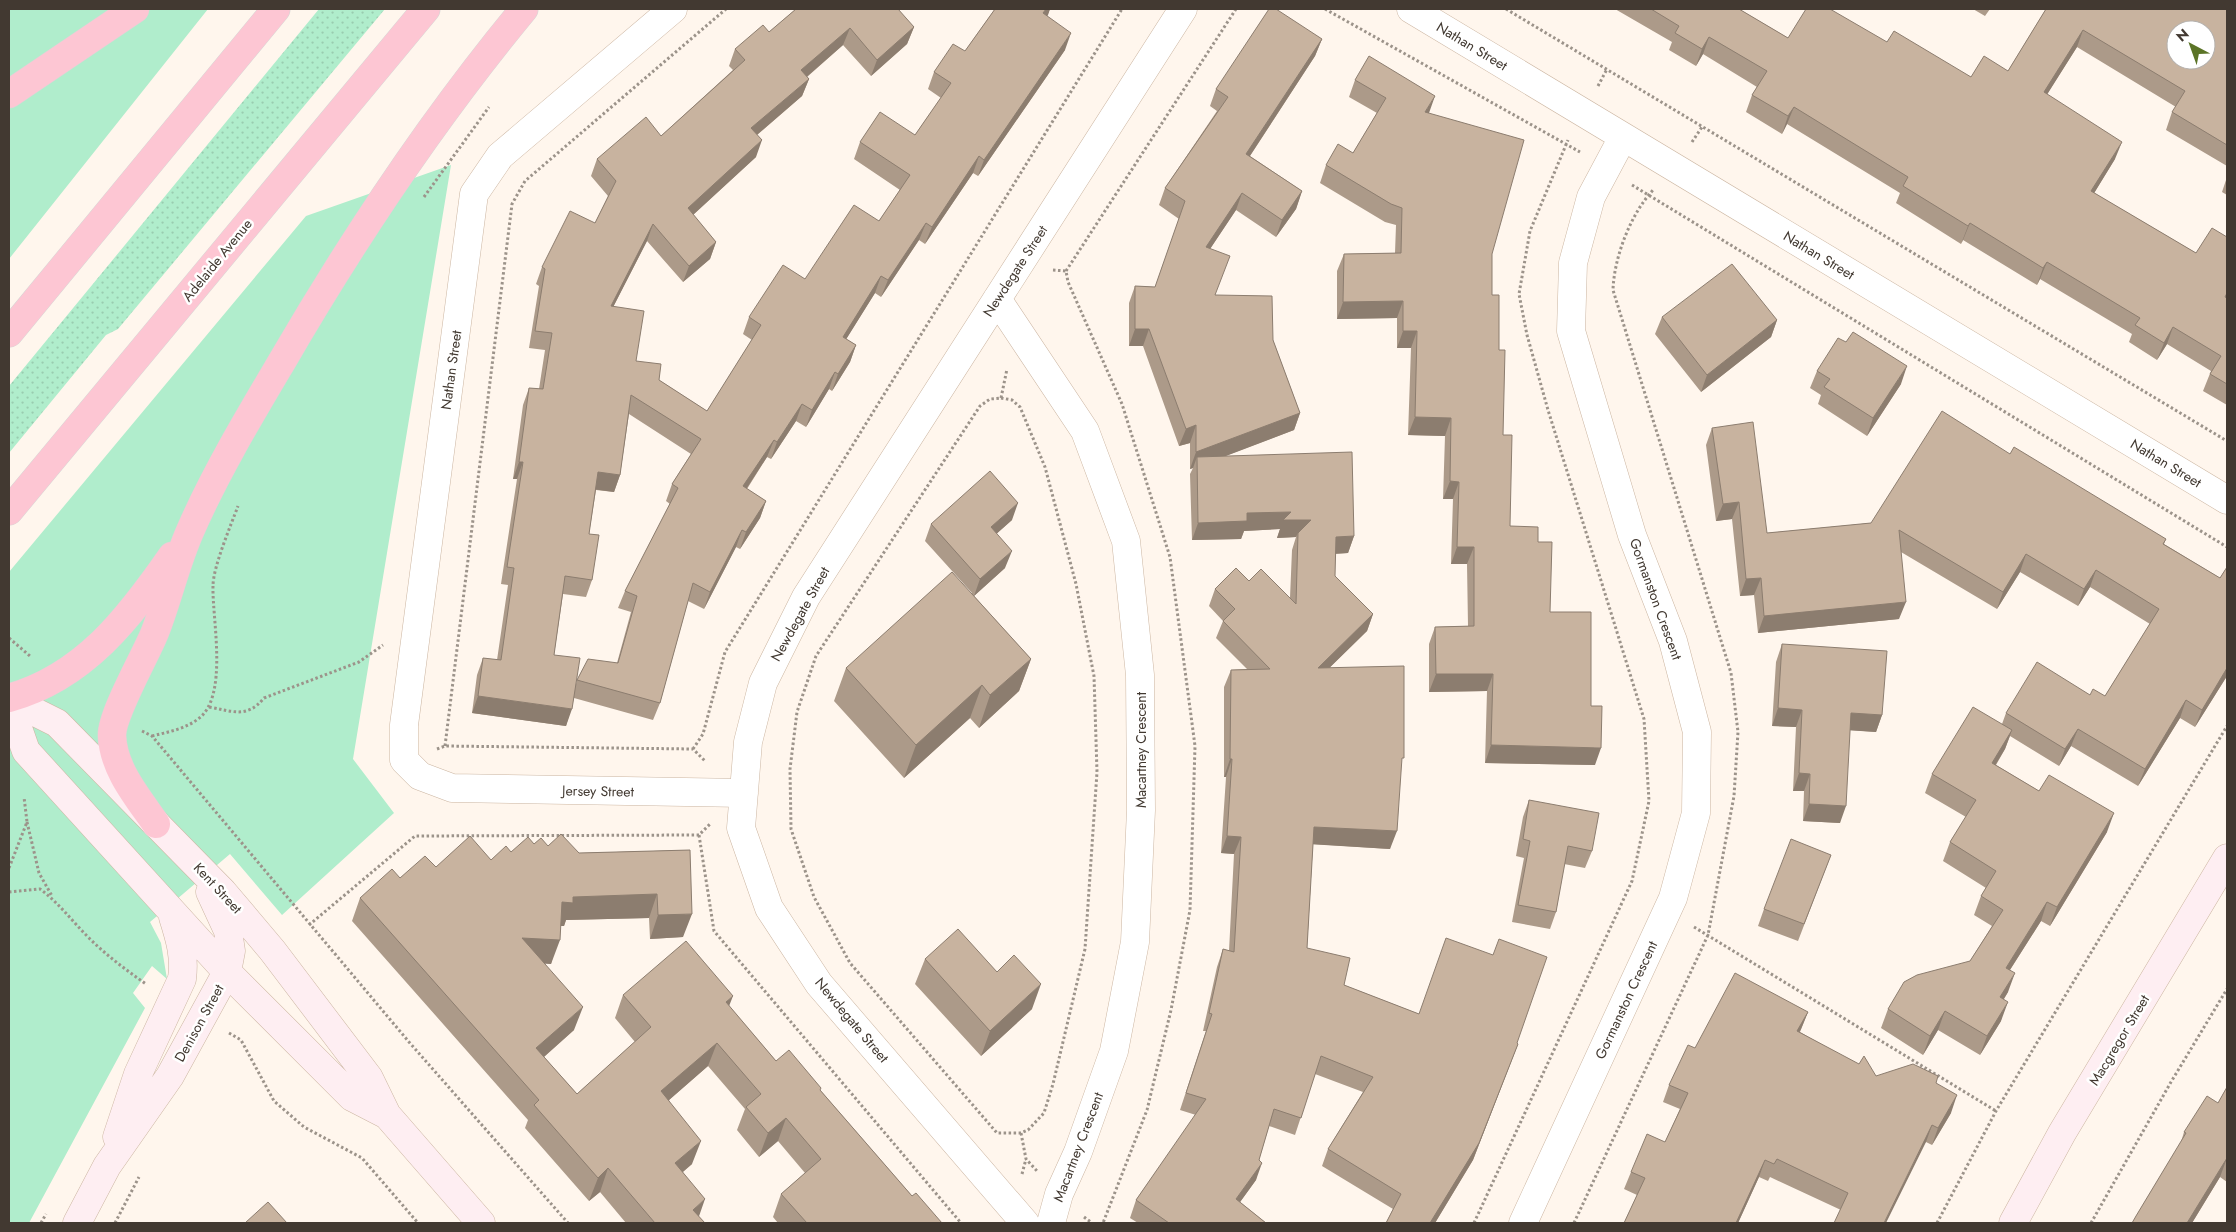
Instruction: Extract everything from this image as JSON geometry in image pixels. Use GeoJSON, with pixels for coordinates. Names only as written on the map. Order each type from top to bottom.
{"type":"FeatureCollection","features":[{"type":"Feature","properties":{"kind":"highway"},"geometry":{"type":"LineString","coordinates":[[9,94],[135,9]]}},
{"type":"Feature","properties":{"kind":"highway"},"geometry":{"type":"LineString","coordinates":[[9,333],[276,9]]}},
{"type":"Feature","properties":{"kind":"highway","name":"Adelaide Avenue"},"geometry":{"type":"LineString","coordinates":[[9,511],[426,9]]}},
{"type":"Feature","properties":{"kind":"highway"},"geometry":{"type":"LineString","coordinates":[[9,700],[32,692],[60,678],[111,635],[144,596],[190,530],[236,440],[321,293],[394,181],[487,54],[524,9]]}},
{"type":"Feature","properties":{"kind":"highway"},"geometry":{"type":"LineString","coordinates":[[156,824],[130,786],[116,759],[112,735],[116,718],[155,632],[190,530]]}},
{"type":"Feature","properties":{"kind":"main road","name":"Kent Street"},"geometry":{"type":"LineString","coordinates":[[9,700],[57,723],[223,892],[278,957],[369,1078],[387,1115],[481,1223]]}},
{"type":"Feature","properties":{"kind":"main road","name":"Kent Street"},"geometry":{"type":"LineString","coordinates":[[9,700],[26,751],[227,972],[352,1097],[387,1115]]}},
{"type":"Feature","properties":{"kind":"main road","name":"Macgregor Street"},"geometry":{"type":"LineString","coordinates":[[2013,1223],[2062,1133],[2227,858]]}},
{"type":"Feature","properties":{"kind":"main road","name":"Denison Street"},"geometry":{"type":"LineString","coordinates":[[77,1223],[107,1166],[170,1076],[227,972],[231,951],[228,931],[197,866]]}},
{"type":"Feature","properties":{"kind":"main road","name":"Denison Street"},"geometry":{"type":"LineString","coordinates":[[107,1166],[138,1074],[182,979],[184,962],[181,941],[170,909]]}},
{"type":"Feature","properties":{"kind":"street","name":"Nathan Street"},"geometry":{"type":"LineString","coordinates":[[404,760],[404,725],[474,194],[500,156],[673,9]]}},
{"type":"Feature","properties":{"kind":"street","name":"Newdegate Street"},"geometry":{"type":"LineString","coordinates":[[1025,1223],[819,984],[769,908],[741,828],[748,742],[763,683],[806,597],[1183,9]]}},
{"type":"Feature","properties":{"kind":"street","name":"Nathan Street"},"geometry":{"type":"LineString","coordinates":[[1411,9],[2227,500]]}},
{"type":"Feature","properties":{"kind":"street","name":"Gormanston Crescent"},"geometry":{"type":"LineString","coordinates":[[1523,1223],[1673,898],[1696,813],[1696,732],[1673,641],[1632,535],[1571,331],[1573,264],[1591,197],[1624,137]]}},
{"type":"Feature","properties":{"kind":"street","name":"Macartney Crescent"},"geometry":{"type":"LineString","coordinates":[[997,299],[1085,431],[1126,541],[1140,675],[1141,810],[1134,942],[1114,1050],[1078,1152],[1059,1194],[1050,1223]]}},
{"type":"Feature","properties":{"kind":"street","name":"Jersey Street"},"geometry":{"type":"LineString","coordinates":[[404,760],[420,776],[452,788],[744,794]]}},
{"type":"Feature","properties":{"kind":"path"},"geometry":{"type":"LineString","coordinates":[[445,746],[512,204],[525,181],[726,9]]}},
{"type":"Feature","properties":{"kind":"path"},"geometry":{"type":"LineString","coordinates":[[404,760],[445,746],[693,749],[703,734],[725,652],[1122,9]]}},
{"type":"Feature","properties":{"kind":"path"},"geometry":{"type":"LineString","coordinates":[[1066,271],[1236,9]]}},
{"type":"Feature","properties":{"kind":"path"},"geometry":{"type":"LineString","coordinates":[[1325,9],[1566,144],[2227,547]]}},
{"type":"Feature","properties":{"kind":"path"},"geometry":{"type":"LineString","coordinates":[[1506,9],[2227,441]]}},
{"type":"Feature","properties":{"kind":"path"},"geometry":{"type":"LineString","coordinates":[[1474,1223],[1632,881],[1649,801],[1644,719],[1548,410],[1527,335],[1519,294],[1530,231],[1566,144],[1607,69]]}},
{"type":"Feature","properties":{"kind":"path"},"geometry":{"type":"LineString","coordinates":[[423,199],[484,116],[493,99]]}},
{"type":"Feature","properties":{"kind":"path"},"geometry":{"type":"LineString","coordinates":[[1001,398],[1012,400],[1020,407],[1045,467],[1076,584],[1094,676],[1097,772],[1085,949],[1053,1084],[1044,1113],[1028,1130],[1021,1133],[997,1133],[850,962],[814,897],[791,829],[790,769],[797,712],[816,656],[980,406],[990,399],[1001,398]]}},
{"type":"Feature","properties":{"kind":"path"},"geometry":{"type":"LineString","coordinates":[[240,501],[226,536],[213,584],[216,656],[215,684],[209,707],[200,718],[181,728],[152,736],[309,925],[568,1223]]}},
{"type":"Feature","properties":{"kind":"path"},"geometry":{"type":"LineString","coordinates":[[9,638],[38,662]]}},
{"type":"Feature","properties":{"kind":"path"},"geometry":{"type":"LineString","coordinates":[[209,707],[245,713],[256,707],[264,698],[359,662],[391,640],[415,641]]}},
{"type":"Feature","properties":{"kind":"path"},"geometry":{"type":"LineString","coordinates":[[1937,1223],[1996,1111],[2227,726]]}},
{"type":"Feature","properties":{"kind":"path"},"geometry":{"type":"LineString","coordinates":[[24,792],[27,822],[39,874],[54,899],[89,938],[153,989]]}},
{"type":"Feature","properties":{"kind":"path"},"geometry":{"type":"LineString","coordinates":[[9,868],[27,822]]}},
{"type":"Feature","properties":{"kind":"path"},"geometry":{"type":"LineString","coordinates":[[309,925],[415,836],[699,835],[714,931],[960,1223]]}},
{"type":"Feature","properties":{"kind":"path"},"geometry":{"type":"LineString","coordinates":[[9,892],[40,889],[54,899]]}},
{"type":"Feature","properties":{"kind":"path"},"geometry":{"type":"LineString","coordinates":[[1667,911],[1996,1111]]}},
{"type":"Feature","properties":{"kind":"path"},"geometry":{"type":"LineString","coordinates":[[2091,1223],[2171,1082],[2227,989]]}},
{"type":"Feature","properties":{"kind":"path"},"geometry":{"type":"LineString","coordinates":[[241,1040],[274,1101],[304,1127],[362,1158],[418,1223]]}},
{"type":"Feature","properties":{"kind":"green space"},"geometry":{"type":"Polygon","coordinates":[[[9,9],[208,9],[9,259],[9,9]]]}},
{"type":"Feature","properties":{"kind":"green space"},"geometry":{"type":"Polygon","coordinates":[[[319,9],[385,9],[118,329],[106,335],[9,453],[9,386],[319,9]]]}},
{"type":"Feature","properties":{"kind":"green space"},"geometry":{"type":"Polygon","coordinates":[[[451,165],[353,759],[394,813],[282,915],[230,854],[150,922],[161,943],[167,979],[152,966],[133,993],[145,1008],[29,1223],[9,1223],[9,572],[306,216],[451,165]]]}},
{"type":"Feature","properties":{"kind":"building"},"geometry":{"type":"Polygon","coordinates":[[[796,9],[898,9],[914,27],[877,60],[850,28],[801,70],[809,79],[751,128],[762,140],[688,208],[716,242],[689,266],[653,224],[611,306],[644,311],[636,361],[661,364],[659,380],[707,411],[761,325],[749,317],[783,265],[805,279],[854,205],[879,221],[910,175],[860,142],[880,112],[915,135],[951,83],[934,72],[953,44],[965,51],[995,9],[1046,9],[1043,13],[1071,33],[984,160],[979,156],[932,227],[926,223],[888,280],[881,276],[843,337],[856,345],[838,374],[835,372],[812,410],[802,404],[777,442],[774,440],[743,486],[766,501],[746,532],[742,530],[710,592],[693,583],[660,703],[577,680],[588,659],[618,663],[637,596],[625,591],[678,488],[672,484],[701,439],[631,395],[620,475],[598,472],[589,534],[599,535],[592,580],[565,576],[554,655],[580,658],[572,709],[478,696],[483,658],[501,660],[514,568],[507,567],[523,462],[519,462],[529,388],[543,389],[552,333],[535,331],[545,269],[542,267],[570,211],[595,223],[616,181],[597,159],[646,117],[661,136],[745,60],[735,49],[763,25],[769,32],[796,9]]]}},
{"type":"Feature","properties":{"kind":"building"},"geometry":{"type":"Polygon","coordinates":[[[1269,9],[1276,9],[1322,39],[1246,154],[1302,191],[1282,220],[1242,193],[1206,247],[1230,256],[1215,295],[1272,296],[1273,340],[1300,413],[1196,452],[1196,425],[1186,429],[1149,329],[1135,329],[1135,286],[1155,287],[1185,201],[1165,188],[1228,97],[1216,89],[1269,9]]]}},
{"type":"Feature","properties":{"kind":"building"},"geometry":{"type":"Polygon","coordinates":[[[1651,9],[1739,9],[1788,38],[1806,9],[1830,9],[1887,42],[1894,31],[1971,77],[1984,56],[2008,71],[2046,9],[2227,9],[2227,145],[2172,112],[2185,91],[2083,30],[2044,92],[2122,142],[2091,191],[2196,253],[2212,228],[2227,237],[2227,293],[2225,297],[2227,298],[2227,384],[2210,374],[2221,356],[2173,327],[2164,343],[2135,325],[2140,318],[2047,262],[2043,268],[1970,223],[1968,226],[1903,186],[1908,177],[1794,107],[1788,116],[1752,95],[1767,71],[1709,37],[1702,49],[1675,33],[1679,26],[1651,9]]]}},
{"type":"Feature","properties":{"kind":"building"},"geometry":{"type":"Polygon","coordinates":[[[1369,56],[1435,96],[1425,112],[1524,140],[1492,254],[1492,295],[1499,295],[1499,350],[1505,350],[1503,435],[1512,435],[1510,526],[1538,527],[1538,542],[1552,542],[1550,612],[1591,612],[1591,706],[1602,706],[1601,748],[1491,745],[1493,674],[1436,674],[1435,627],[1474,626],[1474,547],[1457,547],[1459,482],[1450,481],[1451,418],[1415,417],[1417,331],[1403,331],[1403,301],[1343,302],[1344,254],[1401,253],[1402,208],[1391,204],[1326,165],[1338,144],[1353,153],[1386,98],[1355,80],[1369,56]]]}},
{"type":"Feature","properties":{"kind":"building"},"geometry":{"type":"Polygon","coordinates":[[[1732,264],[1777,320],[1707,375],[1662,317],[1732,264]]]}},
{"type":"Feature","properties":{"kind":"building"},"geometry":{"type":"Polygon","coordinates":[[[1853,332],[1907,366],[1873,418],[1824,387],[1830,379],[1817,371],[1838,338],[1846,342],[1853,332]]]}},
{"type":"Feature","properties":{"kind":"building"},"geometry":{"type":"Polygon","coordinates":[[[1942,411],[2010,454],[2014,447],[2166,539],[2163,544],[2220,578],[2227,567],[2227,668],[2202,710],[2186,700],[2145,769],[2078,729],[2065,749],[2006,713],[2037,662],[2090,695],[2093,689],[2105,696],[2159,609],[2096,570],[2084,589],[2026,554],[2003,592],[1899,530],[1906,602],[1764,616],[1761,578],[1746,579],[1739,502],[1723,504],[1712,428],[1753,422],[1767,533],[1871,523],[1942,411]]]}},
{"type":"Feature","properties":{"kind":"building"},"geometry":{"type":"Polygon","coordinates":[[[1352,452],[1354,536],[1336,537],[1335,576],[1373,614],[1318,668],[1404,666],[1404,758],[1402,758],[1397,831],[1314,827],[1307,948],[1350,958],[1344,985],[1419,1014],[1446,938],[1493,955],[1499,939],[1547,957],[1518,1044],[1479,1143],[1430,1223],[1386,1223],[1401,1194],[1328,1149],[1373,1077],[1321,1056],[1301,1118],[1274,1109],[1259,1160],[1262,1163],[1236,1199],[1266,1223],[1169,1223],[1136,1200],[1206,1099],[1186,1093],[1212,1014],[1209,1013],[1223,949],[1234,952],[1241,837],[1227,836],[1232,759],[1230,759],[1231,670],[1270,669],[1223,621],[1235,609],[1215,589],[1236,568],[1249,581],[1261,569],[1296,604],[1298,533],[1311,520],[1283,520],[1291,512],[1247,513],[1247,521],[1198,523],[1197,457],[1352,452]]]}},
{"type":"Feature","properties":{"kind":"building"},"geometry":{"type":"Polygon","coordinates":[[[990,471],[1018,503],[991,527],[1012,551],[980,579],[931,524],[990,471]]]}},
{"type":"Feature","properties":{"kind":"building"},"geometry":{"type":"Polygon","coordinates":[[[952,572],[1031,659],[990,695],[982,685],[916,745],[846,668],[952,572]]]}},
{"type":"Feature","properties":{"kind":"building"},"geometry":{"type":"Polygon","coordinates":[[[1782,644],[1887,651],[1882,715],[1851,713],[1846,806],[1809,804],[1810,774],[1799,773],[1802,710],[1778,708],[1782,644]]]}},
{"type":"Feature","properties":{"kind":"building"},"geometry":{"type":"Polygon","coordinates":[[[1973,707],[2012,730],[1992,763],[2039,791],[2049,775],[2114,813],[2057,907],[2047,902],[2006,968],[2015,973],[2000,997],[2008,1002],[1987,1036],[1945,1011],[1930,1036],[1888,1009],[1904,982],[1917,975],[1970,961],[2003,910],[1981,896],[1996,871],[1950,842],[1976,800],[1932,774],[1973,707]]]}},
{"type":"Feature","properties":{"kind":"building"},"geometry":{"type":"Polygon","coordinates":[[[1529,800],[1599,813],[1592,851],[1568,846],[1556,912],[1518,905],[1530,841],[1523,839],[1529,800]]]}},
{"type":"Feature","properties":{"kind":"building"},"geometry":{"type":"Polygon","coordinates":[[[561,834],[579,853],[690,850],[692,914],[658,915],[657,894],[573,897],[573,903],[562,902],[560,940],[522,938],[583,1007],[536,1048],[577,1094],[651,1027],[623,995],[686,941],[733,996],[726,1002],[776,1061],[789,1050],[821,1088],[820,1090],[912,1196],[916,1193],[942,1223],[807,1223],[781,1194],[821,1159],[786,1118],[768,1133],[746,1107],[761,1094],[717,1043],[661,1091],[701,1141],[675,1163],[705,1199],[693,1210],[705,1223],[655,1223],[608,1168],[598,1178],[534,1105],[539,1100],[360,898],[392,869],[400,878],[425,856],[436,867],[470,836],[491,860],[506,846],[511,852],[528,837],[534,844],[541,838],[548,846],[561,834]]]}},
{"type":"Feature","properties":{"kind":"building"},"geometry":{"type":"Polygon","coordinates":[[[1791,839],[1831,855],[1804,924],[1764,909],[1791,839]]]}},
{"type":"Feature","properties":{"kind":"building"},"geometry":{"type":"Polygon","coordinates":[[[958,929],[997,972],[1014,955],[1041,984],[990,1031],[925,959],[958,929]]]}},
{"type":"Feature","properties":{"kind":"building"},"geometry":{"type":"Polygon","coordinates":[[[1735,973],[1808,1012],[1797,1031],[1859,1064],[1864,1056],[1876,1076],[1913,1064],[1938,1076],[1936,1083],[1957,1095],[1938,1128],[1932,1125],[1884,1223],[1834,1223],[1848,1193],[1777,1159],[1774,1164],[1765,1160],[1736,1223],[1624,1223],[1645,1178],[1631,1172],[1647,1134],[1665,1142],[1688,1093],[1669,1085],[1688,1045],[1695,1048],[1735,973]]]}},
{"type":"Feature","properties":{"kind":"building"},"geometry":{"type":"Polygon","coordinates":[[[2227,1087],[2227,1158],[2187,1223],[2132,1223],[2207,1096],[2218,1103],[2227,1087]]]}},
{"type":"Feature","properties":{"kind":"building"},"geometry":{"type":"Polygon","coordinates":[[[268,1202],[287,1223],[245,1223],[268,1202]]]}}]}
